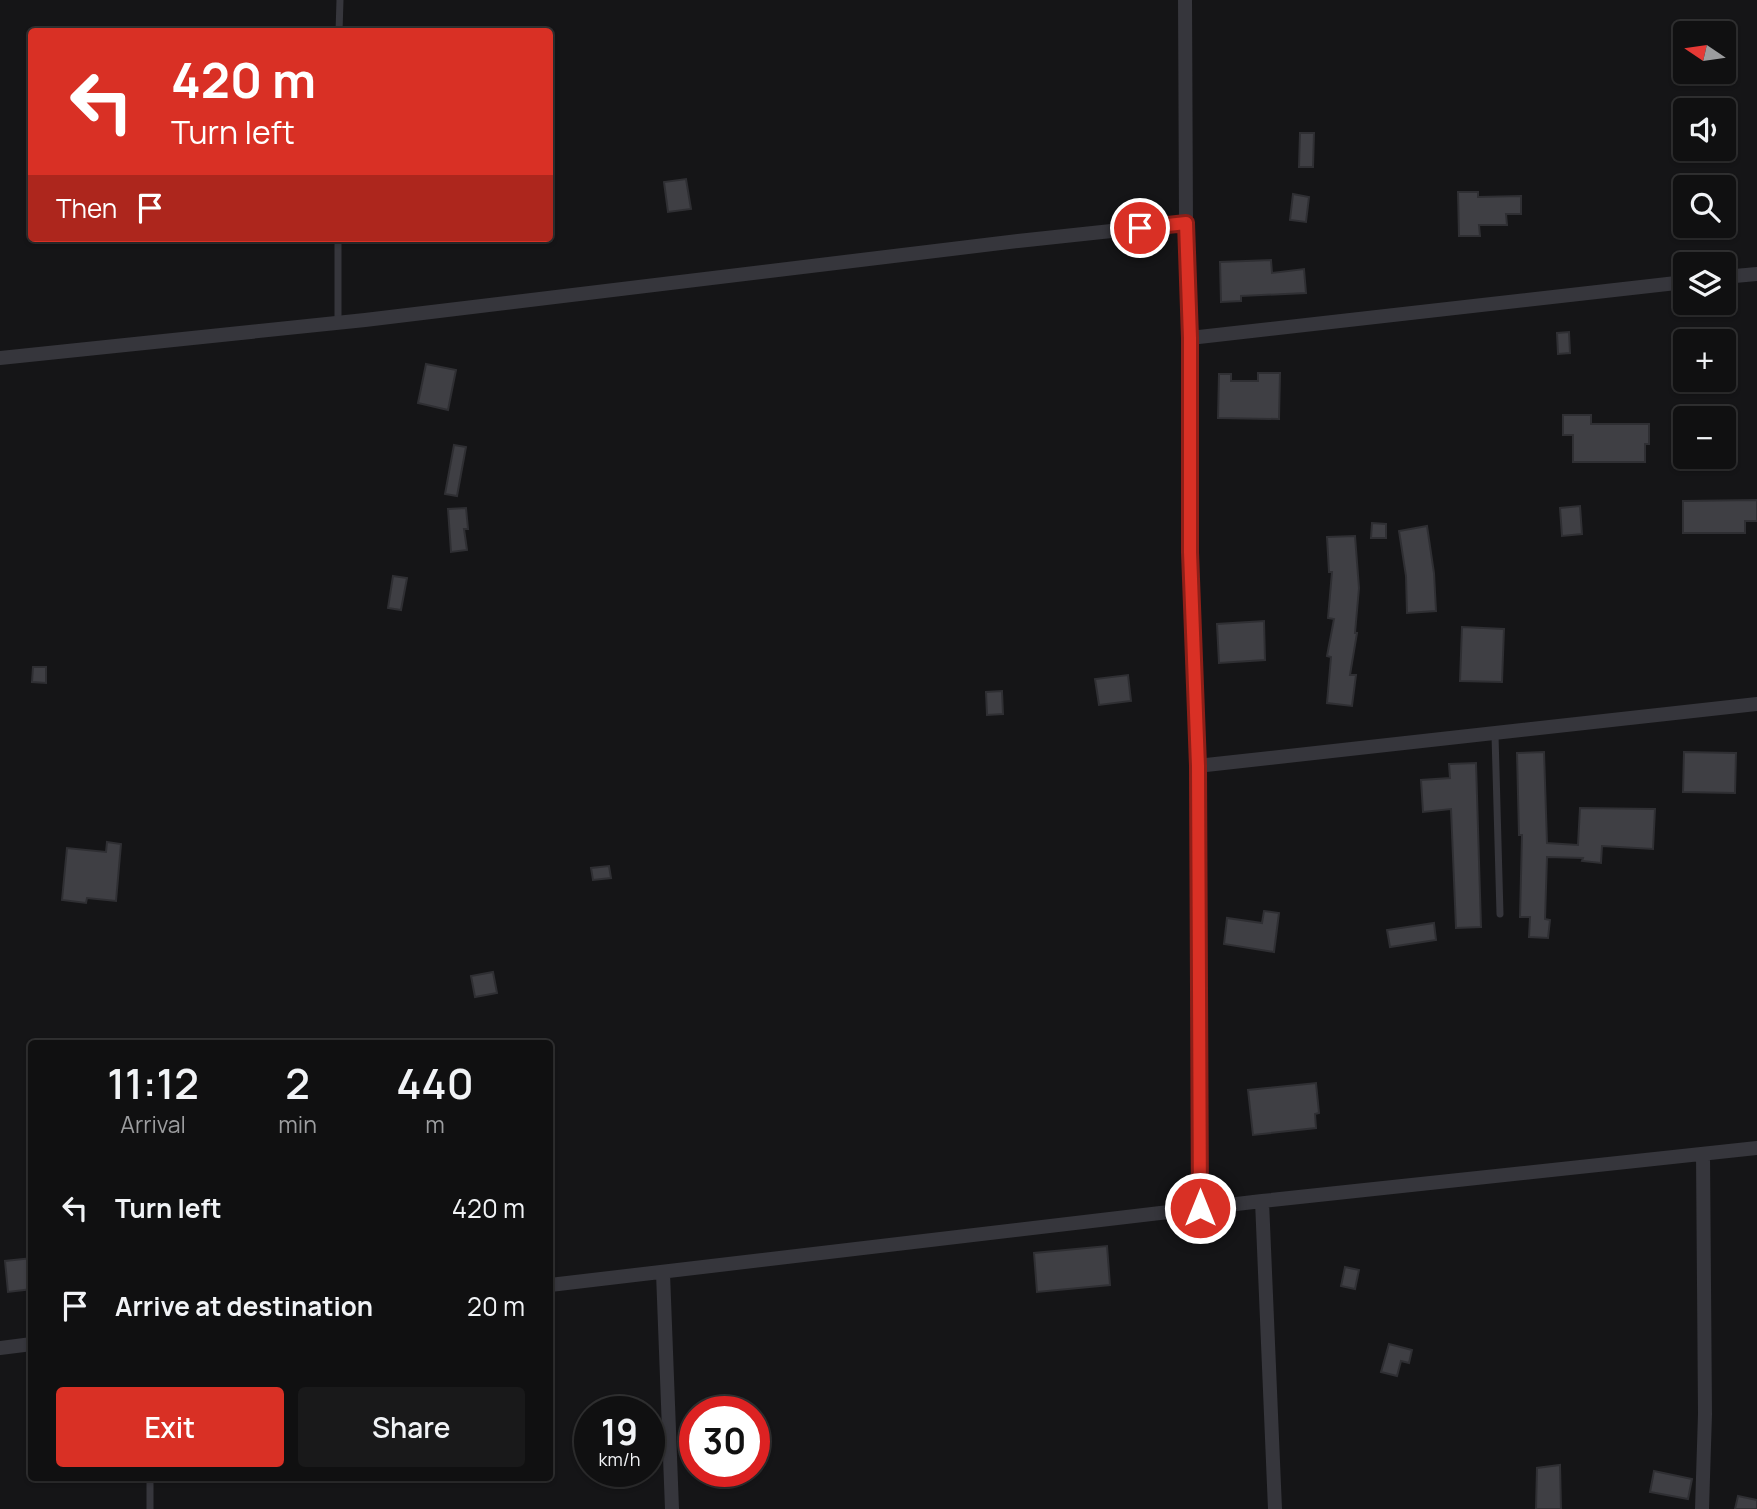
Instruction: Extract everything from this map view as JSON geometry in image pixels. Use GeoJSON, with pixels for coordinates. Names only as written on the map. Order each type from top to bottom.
{"type":"FeatureCollection","features":[{"type":"Feature","properties":{"kind":"street"},"geometry":{"type":"LineString","coordinates":[[1185,0],[1190,552],[1198,766],[1200,1208]]}},
{"type":"Feature","properties":{"kind":"street"},"geometry":{"type":"LineString","coordinates":[[0,358],[338,323],[1186,223]]}},
{"type":"Feature","properties":{"kind":"street"},"geometry":{"type":"LineString","coordinates":[[1736,277],[1757,274]]}},
{"type":"Feature","properties":{"kind":"street"},"geometry":{"type":"LineString","coordinates":[[1190,338],[1673,283]]}},
{"type":"Feature","properties":{"kind":"street"},"geometry":{"type":"LineString","coordinates":[[1198,766],[1757,704]]}},
{"type":"Feature","properties":{"kind":"street"},"geometry":{"type":"LineString","coordinates":[[553,1285],[1262,1201],[1757,1149]]}},
{"type":"Feature","properties":{"kind":"street"},"geometry":{"type":"LineString","coordinates":[[1702,1509],[1705,1414],[1703,1154]]}},
{"type":"Feature","properties":{"kind":"street"},"geometry":{"type":"LineString","coordinates":[[1262,1201],[1275,1509]]}},
{"type":"Feature","properties":{"kind":"street"},"geometry":{"type":"LineString","coordinates":[[663,1273],[672,1509]]}},
{"type":"Feature","properties":{"kind":"street"},"geometry":{"type":"LineString","coordinates":[[0,1348],[28,1344]]}},
{"type":"Feature","properties":{"kind":"lane"},"geometry":{"type":"LineString","coordinates":[[339,28],[340,0]]}},
{"type":"Feature","properties":{"kind":"lane"},"geometry":{"type":"LineString","coordinates":[[338,242],[338,323]]}},
{"type":"Feature","properties":{"kind":"lane"},"geometry":{"type":"LineString","coordinates":[[1495,735],[1500,914]]}},
{"type":"Feature","properties":{"kind":"lane"},"geometry":{"type":"LineString","coordinates":[[150,1481],[150,1509]]}},
{"type":"Feature","properties":{"kind":"building"},"geometry":{"type":"Polygon","coordinates":[[[1300,133],[1314,133],[1313,167],[1299,167],[1300,133]]]}},
{"type":"Feature","properties":{"kind":"building"},"geometry":{"type":"Polygon","coordinates":[[[686,179],[691,209],[668,212],[664,182],[686,179]]]}},
{"type":"Feature","properties":{"kind":"building"},"geometry":{"type":"Polygon","coordinates":[[[1458,192],[1478,192],[1478,197],[1521,196],[1521,214],[1506,214],[1507,225],[1479,225],[1480,236],[1459,236],[1458,192]]]}},
{"type":"Feature","properties":{"kind":"building"},"geometry":{"type":"Polygon","coordinates":[[[1293,194],[1309,197],[1306,222],[1290,220],[1293,194]]]}},
{"type":"Feature","properties":{"kind":"building"},"geometry":{"type":"Polygon","coordinates":[[[1271,260],[1272,273],[1304,269],[1306,293],[1241,296],[1241,301],[1221,302],[1220,262],[1271,260]]]}},
{"type":"Feature","properties":{"kind":"building"},"geometry":{"type":"Polygon","coordinates":[[[1569,332],[1570,353],[1558,354],[1557,333],[1569,332]]]}},
{"type":"Feature","properties":{"kind":"building"},"geometry":{"type":"Polygon","coordinates":[[[426,364],[456,370],[448,410],[418,403],[426,364]]]}},
{"type":"Feature","properties":{"kind":"building"},"geometry":{"type":"Polygon","coordinates":[[[1258,373],[1280,373],[1279,419],[1218,418],[1219,374],[1231,374],[1231,381],[1258,381],[1258,373]]]}},
{"type":"Feature","properties":{"kind":"building"},"geometry":{"type":"Polygon","coordinates":[[[1563,415],[1591,415],[1591,424],[1649,424],[1645,462],[1573,462],[1573,435],[1563,435],[1563,415]]]}},
{"type":"Feature","properties":{"kind":"building"},"geometry":{"type":"Polygon","coordinates":[[[454,445],[466,447],[457,496],[445,494],[454,445]]]}},
{"type":"Feature","properties":{"kind":"building"},"geometry":{"type":"Polygon","coordinates":[[[1757,500],[1757,521],[1745,521],[1745,533],[1683,533],[1683,501],[1757,500]]]}},
{"type":"Feature","properties":{"kind":"building"},"geometry":{"type":"Polygon","coordinates":[[[1580,506],[1582,534],[1562,536],[1560,508],[1580,506]]]}},
{"type":"Feature","properties":{"kind":"building"},"geometry":{"type":"Polygon","coordinates":[[[466,508],[468,529],[464,529],[467,550],[451,552],[448,509],[466,508]]]}},
{"type":"Feature","properties":{"kind":"building"},"geometry":{"type":"Polygon","coordinates":[[[1372,523],[1386,524],[1386,538],[1371,538],[1372,523]]]}},
{"type":"Feature","properties":{"kind":"building"},"geometry":{"type":"Polygon","coordinates":[[[1427,526],[1436,611],[1407,613],[1406,576],[1399,531],[1427,526]]]}},
{"type":"Feature","properties":{"kind":"building"},"geometry":{"type":"Polygon","coordinates":[[[1355,536],[1359,588],[1357,633],[1350,675],[1356,675],[1352,706],[1327,703],[1331,657],[1327,656],[1334,619],[1328,618],[1332,572],[1329,572],[1327,537],[1355,536]]]}},
{"type":"Feature","properties":{"kind":"building"},"geometry":{"type":"Polygon","coordinates":[[[393,576],[407,578],[401,610],[388,608],[393,576]]]}},
{"type":"Feature","properties":{"kind":"building"},"geometry":{"type":"Polygon","coordinates":[[[1264,621],[1265,660],[1219,663],[1217,624],[1264,621]]]}},
{"type":"Feature","properties":{"kind":"building"},"geometry":{"type":"Polygon","coordinates":[[[1462,627],[1504,629],[1502,682],[1460,681],[1462,627]]]}},
{"type":"Feature","properties":{"kind":"building"},"geometry":{"type":"Polygon","coordinates":[[[33,667],[46,667],[46,683],[32,682],[33,667]]]}},
{"type":"Feature","properties":{"kind":"building"},"geometry":{"type":"Polygon","coordinates":[[[1128,675],[1131,701],[1099,705],[1095,679],[1128,675]]]}},
{"type":"Feature","properties":{"kind":"building"},"geometry":{"type":"Polygon","coordinates":[[[1002,691],[1003,714],[987,715],[986,692],[1002,691]]]}},
{"type":"Feature","properties":{"kind":"building"},"geometry":{"type":"Polygon","coordinates":[[[1544,752],[1547,843],[1578,845],[1580,808],[1655,809],[1653,849],[1602,846],[1601,863],[1582,861],[1583,858],[1547,857],[1545,919],[1550,920],[1548,938],[1529,937],[1530,917],[1520,917],[1522,835],[1519,835],[1517,753],[1544,752]]]}},
{"type":"Feature","properties":{"kind":"building"},"geometry":{"type":"Polygon","coordinates":[[[1684,752],[1736,753],[1735,793],[1683,792],[1684,752]]]}},
{"type":"Feature","properties":{"kind":"building"},"geometry":{"type":"Polygon","coordinates":[[[1476,763],[1481,927],[1456,928],[1451,809],[1423,812],[1421,780],[1450,778],[1449,764],[1476,763]]]}},
{"type":"Feature","properties":{"kind":"building"},"geometry":{"type":"Polygon","coordinates":[[[107,842],[121,844],[116,901],[87,898],[86,903],[62,900],[67,848],[106,852],[107,842]]]}},
{"type":"Feature","properties":{"kind":"building"},"geometry":{"type":"Polygon","coordinates":[[[609,866],[611,878],[593,880],[591,868],[609,866]]]}},
{"type":"Feature","properties":{"kind":"building"},"geometry":{"type":"Polygon","coordinates":[[[1264,911],[1279,913],[1274,952],[1224,944],[1227,918],[1262,923],[1264,911]]]}},
{"type":"Feature","properties":{"kind":"building"},"geometry":{"type":"Polygon","coordinates":[[[1434,923],[1436,940],[1390,947],[1387,930],[1434,923]]]}},
{"type":"Feature","properties":{"kind":"building"},"geometry":{"type":"Polygon","coordinates":[[[493,972],[497,993],[475,997],[471,976],[493,972]]]}},
{"type":"Feature","properties":{"kind":"building"},"geometry":{"type":"Polygon","coordinates":[[[1316,1083],[1319,1113],[1315,1114],[1316,1128],[1253,1135],[1248,1090],[1316,1083]]]}},
{"type":"Feature","properties":{"kind":"building"},"geometry":{"type":"Polygon","coordinates":[[[1107,1246],[1110,1285],[1037,1292],[1034,1253],[1107,1246]]]}},
{"type":"Feature","properties":{"kind":"building"},"geometry":{"type":"Polygon","coordinates":[[[28,1258],[28,1290],[8,1292],[5,1261],[28,1258]]]}},
{"type":"Feature","properties":{"kind":"building"},"geometry":{"type":"Polygon","coordinates":[[[1345,1267],[1359,1270],[1355,1289],[1341,1286],[1345,1267]]]}},
{"type":"Feature","properties":{"kind":"building"},"geometry":{"type":"Polygon","coordinates":[[[1389,1344],[1412,1350],[1409,1363],[1401,1361],[1397,1376],[1381,1372],[1389,1344]]]}},
{"type":"Feature","properties":{"kind":"building"},"geometry":{"type":"Polygon","coordinates":[[[1560,1465],[1561,1509],[1536,1509],[1537,1468],[1560,1465]]]}},
{"type":"Feature","properties":{"kind":"building"},"geometry":{"type":"Polygon","coordinates":[[[1654,1471],[1692,1479],[1688,1499],[1650,1492],[1654,1471]]]}},
{"type":"Feature","properties":{"kind":"building"},"geometry":{"type":"Polygon","coordinates":[[[1738,1496],[1757,1500],[1757,1509],[1735,1509],[1738,1496]]]}},
{"type":"Feature","properties":{"kind":"route"},"geometry":{"type":"LineString","coordinates":[[1140,228],[1186,223],[1190,338],[1190,552],[1198,766],[1200,1208]]}}]}
